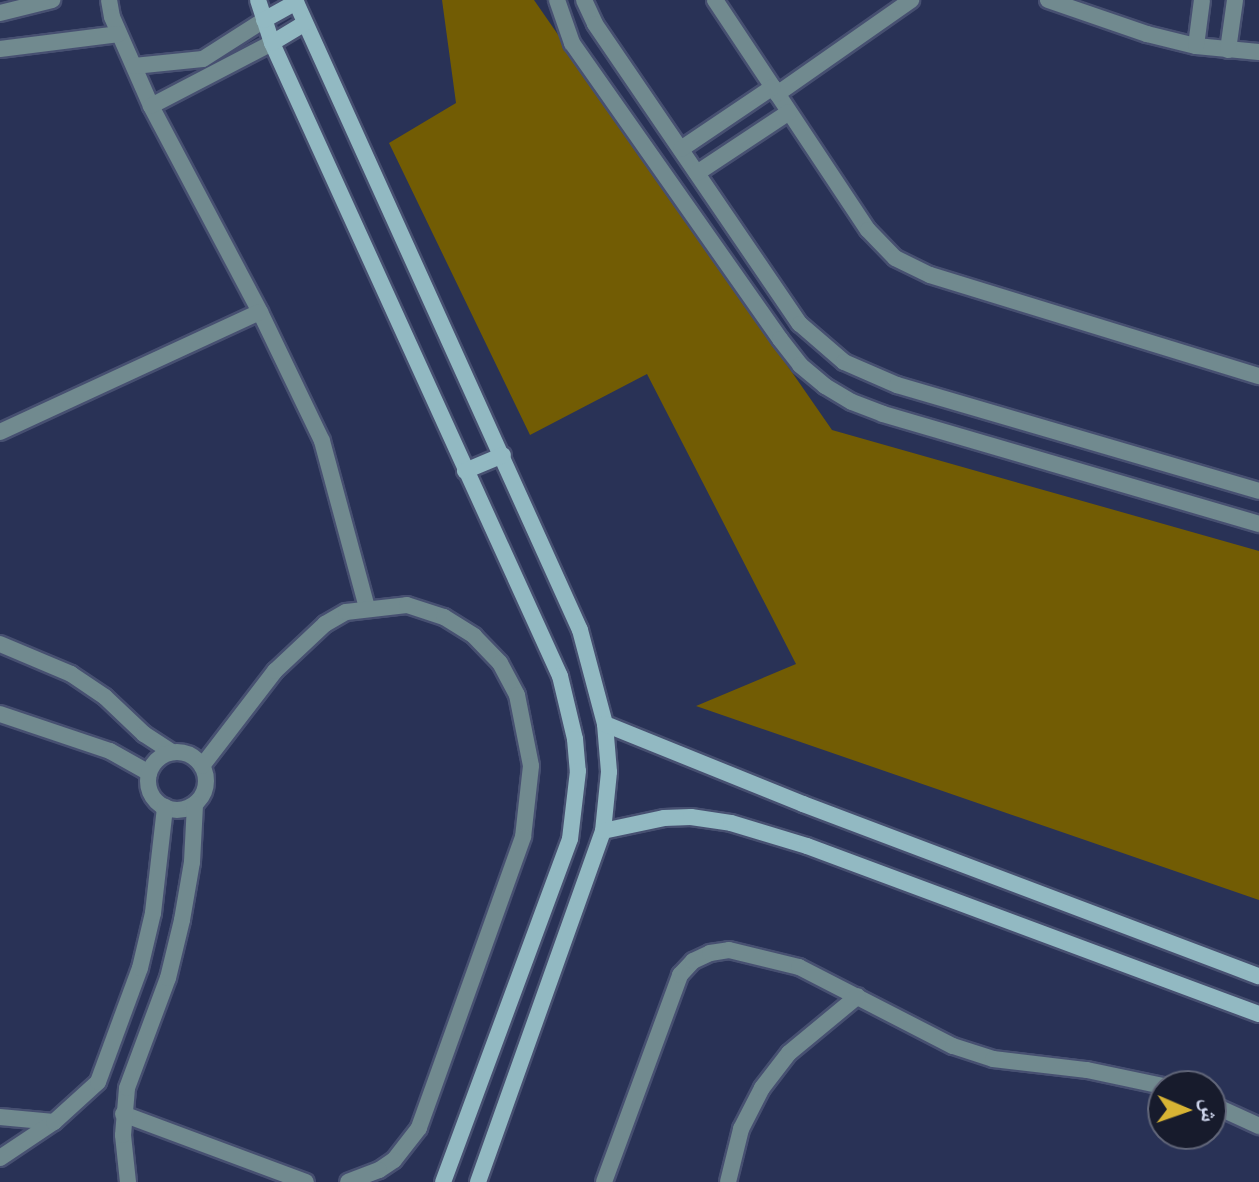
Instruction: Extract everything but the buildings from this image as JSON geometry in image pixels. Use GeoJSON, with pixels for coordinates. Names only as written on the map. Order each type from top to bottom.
{"type":"FeatureCollection","features":[{"type":"Feature","properties":{"kind":"street"},"geometry":{"type":"LineString","coordinates":[[0,13],[52,0]]}},
{"type":"Feature","properties":{"kind":"street"},"geometry":{"type":"LineString","coordinates":[[109,0],[119,34],[151,106],[260,312],[322,441],[367,608]]}},
{"type":"Feature","properties":{"kind":"street"},"geometry":{"type":"LineString","coordinates":[[258,0],[272,43],[560,676],[569,707],[578,771],[570,839],[443,1182]]}},
{"type":"Feature","properties":{"kind":"street"},"geometry":{"type":"LineString","coordinates":[[557,0],[561,17],[581,56],[780,339],[800,365],[825,386],[852,402],[883,414],[1259,524]]}},
{"type":"Feature","properties":{"kind":"street"},"geometry":{"type":"LineString","coordinates":[[584,0],[595,24],[800,324],[844,362],[897,385],[1259,491]]}},
{"type":"Feature","properties":{"kind":"street"},"geometry":{"type":"LineString","coordinates":[[715,0],[868,230],[885,250],[906,265],[1259,376]]}},
{"type":"Feature","properties":{"kind":"street"},"geometry":{"type":"LineString","coordinates":[[681,149],[911,0]]}},
{"type":"Feature","properties":{"kind":"street"},"geometry":{"type":"LineString","coordinates":[[1048,0],[1135,31],[1196,46],[1259,52]]}},
{"type":"Feature","properties":{"kind":"street"},"geometry":{"type":"LineString","coordinates":[[1196,46],[1202,0]]}},
{"type":"Feature","properties":{"kind":"street"},"geometry":{"type":"LineString","coordinates":[[1228,50],[1235,0]]}},
{"type":"Feature","properties":{"kind":"street"},"geometry":{"type":"LineString","coordinates":[[134,66],[203,59],[296,1],[580,630],[605,724],[610,764],[603,831],[478,1182]]}},
{"type":"Feature","properties":{"kind":"street"},"geometry":{"type":"LineString","coordinates":[[151,106],[304,24]]}},
{"type":"Feature","properties":{"kind":"street"},"geometry":{"type":"LineString","coordinates":[[0,49],[119,34]]}},
{"type":"Feature","properties":{"kind":"street"},"geometry":{"type":"LineString","coordinates":[[697,173],[789,112]]}},
{"type":"Feature","properties":{"kind":"street"},"geometry":{"type":"LineString","coordinates":[[0,432],[260,312]]}},
{"type":"Feature","properties":{"kind":"street"},"geometry":{"type":"LineString","coordinates":[[465,471],[503,455]]}},
{"type":"Feature","properties":{"kind":"street"},"geometry":{"type":"LineString","coordinates":[[202,766],[275,671],[307,639],[346,612],[407,605],[444,617],[474,636],[500,663],[517,695],[531,766],[523,837],[429,1106],[408,1146],[394,1160],[379,1170],[348,1182]]}},
{"type":"Feature","properties":{"kind":"street"},"geometry":{"type":"LineString","coordinates":[[0,644],[71,674],[105,697],[144,734],[172,752],[195,757],[202,766],[206,783],[195,804],[192,862],[182,920],[168,978],[127,1088],[123,1114],[128,1182]]}},
{"type":"Feature","properties":{"kind":"street"},"geometry":{"type":"LineString","coordinates":[[0,714],[110,751],[149,773]]}},
{"type":"Feature","properties":{"kind":"street"},"geometry":{"type":"LineString","coordinates":[[605,724],[803,804],[1259,976]]}},
{"type":"Feature","properties":{"kind":"street"},"geometry":{"type":"LineString","coordinates":[[172,752],[154,763],[149,773],[150,789],[165,807],[180,810],[195,804]]}},
{"type":"Feature","properties":{"kind":"street"},"geometry":{"type":"LineString","coordinates":[[0,1158],[54,1122],[98,1082],[123,1022],[153,913],[165,807]]}},
{"type":"Feature","properties":{"kind":"street"},"geometry":{"type":"LineString","coordinates":[[603,831],[664,818],[691,817],[731,823],[807,846],[1259,1014]]}},
{"type":"Feature","properties":{"kind":"street"},"geometry":{"type":"LineString","coordinates":[[604,1182],[680,975],[693,961],[710,953],[729,950],[820,974],[953,1046],[993,1059],[1087,1070],[1147,1083]]}},
{"type":"Feature","properties":{"kind":"street"},"geometry":{"type":"LineString","coordinates":[[728,1182],[741,1129],[762,1088],[789,1053],[858,996]]}},
{"type":"Feature","properties":{"kind":"street"},"geometry":{"type":"LineString","coordinates":[[1227,1111],[1259,1126]]}},
{"type":"Feature","properties":{"kind":"street"},"geometry":{"type":"LineString","coordinates":[[123,1114],[306,1182]]}},
{"type":"Feature","properties":{"kind":"street"},"geometry":{"type":"LineString","coordinates":[[0,1117],[54,1122]]}},
{"type":"Feature","properties":{"kind":"shaded area"},"geometry":{"type":"Polygon","coordinates":[[[442,0],[534,0],[832,430],[1259,551],[1259,900],[696,706],[796,664],[647,374],[530,435],[389,143],[456,103],[442,0]]]}}]}
